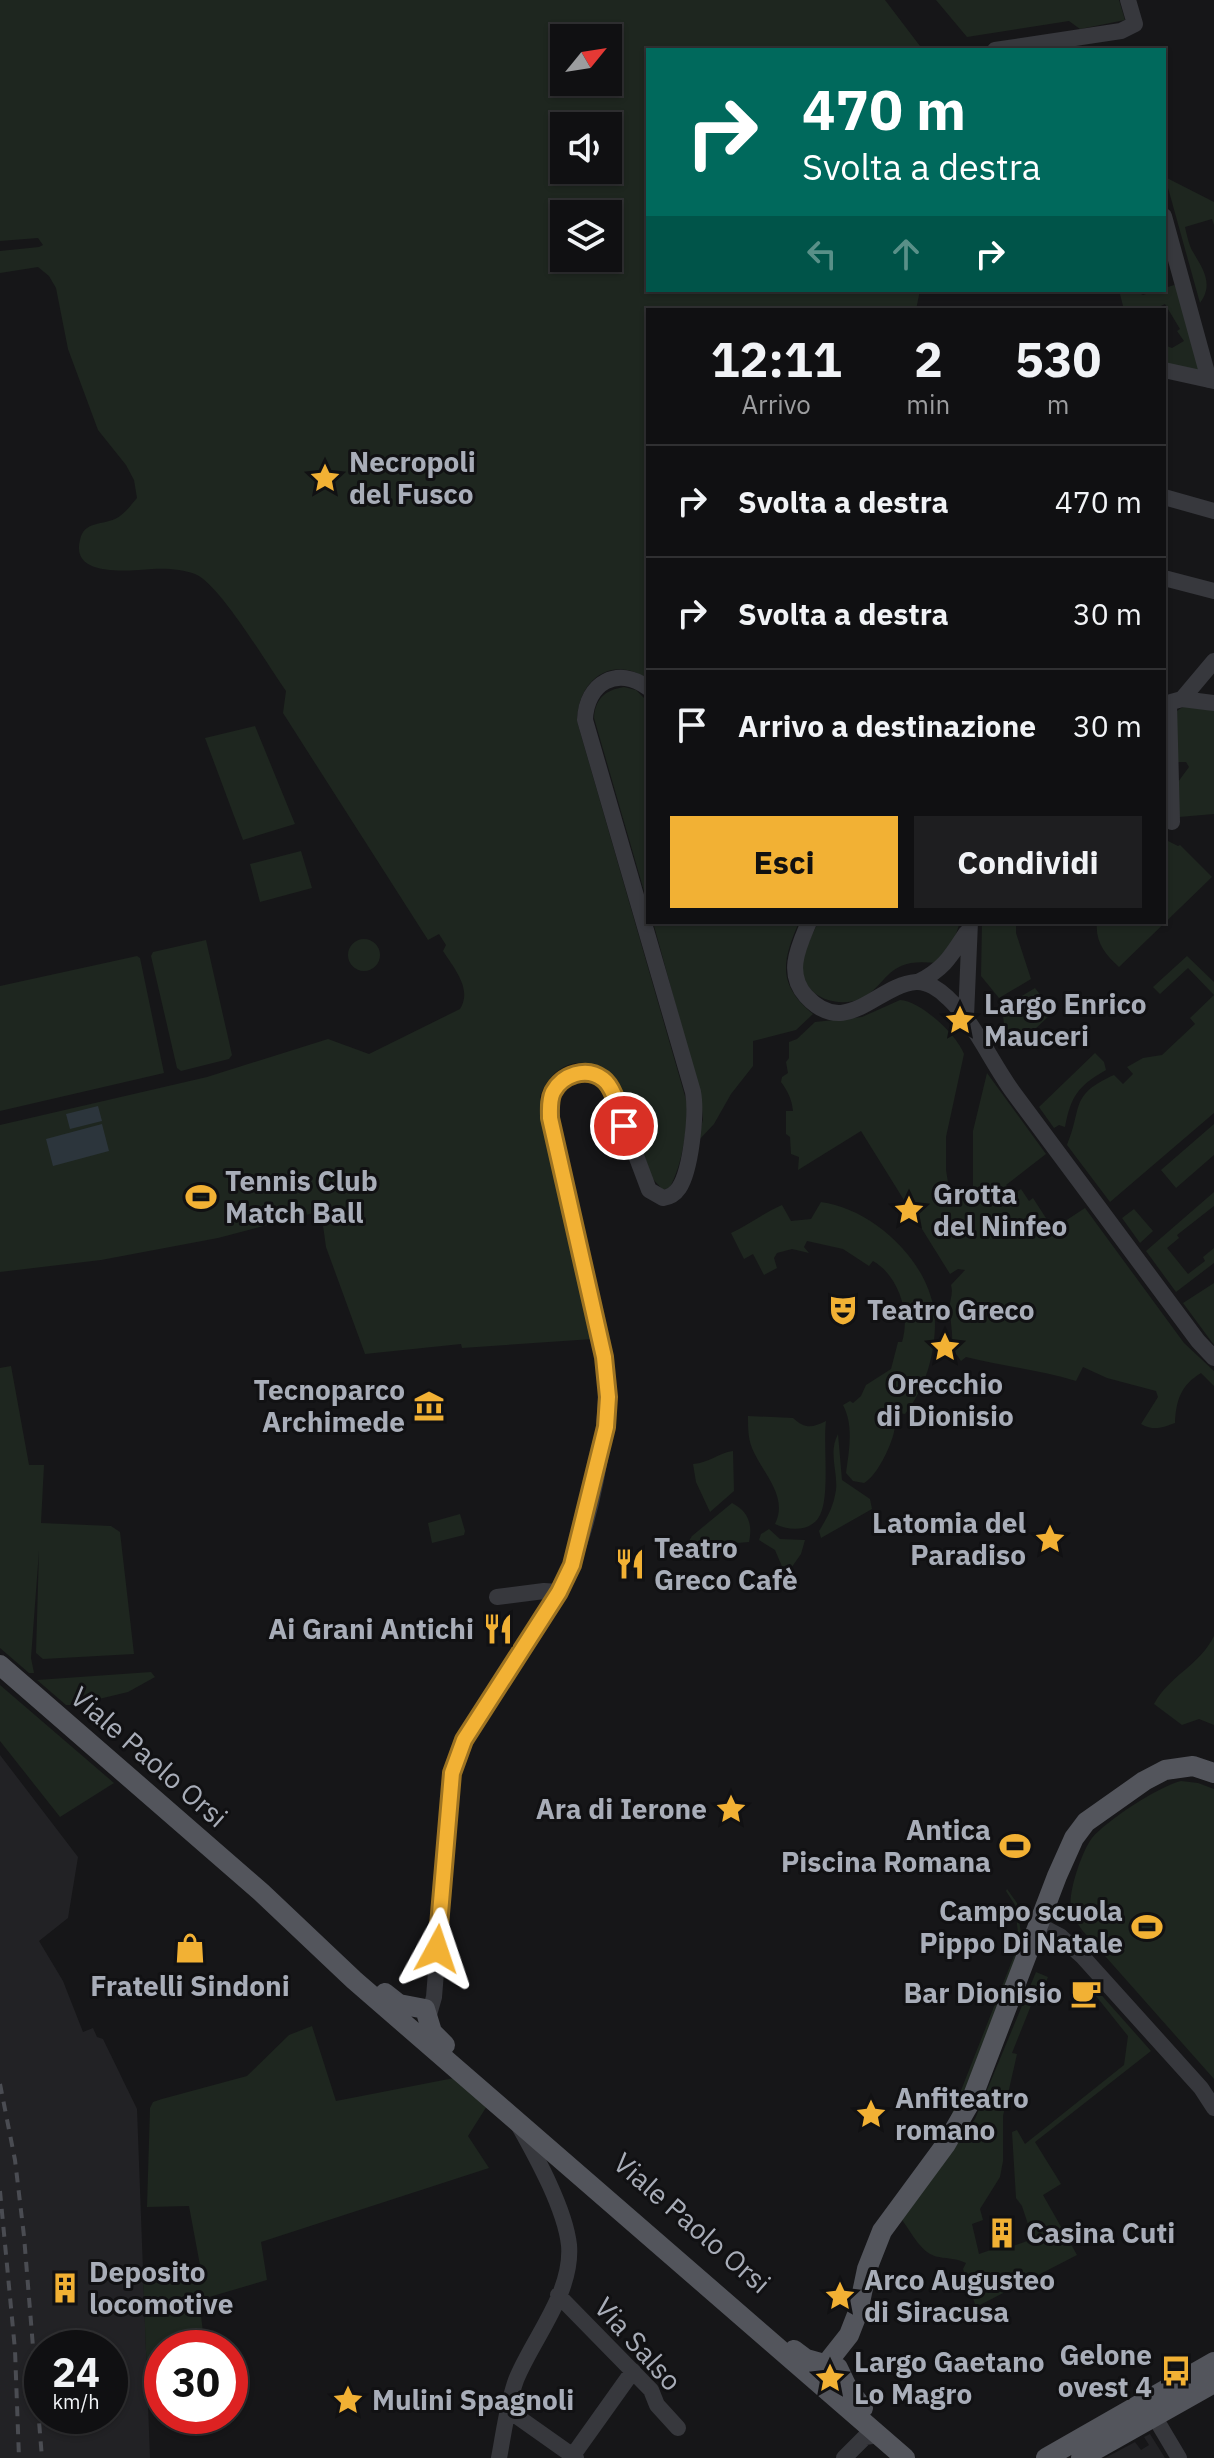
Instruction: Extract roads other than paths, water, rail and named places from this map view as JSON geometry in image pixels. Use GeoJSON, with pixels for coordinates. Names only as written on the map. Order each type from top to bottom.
{"type":"FeatureCollection","features":[{"type":"Feature","properties":{"kind":"main road","name":"Viale Paolo Orsi"},"geometry":{"type":"LineString","coordinates":[[0,1665],[261,1892],[417,2018],[821,2365],[879,2435],[905,2458]]}},
{"type":"Feature","properties":{"kind":"main road"},"geometry":{"type":"LineString","coordinates":[[821,2365],[844,2343],[858,2312],[867,2269],[882,2231],[946,2144],[971,2101],[1074,1838],[1086,1822],[1165,1770],[1193,1766],[1214,1773]]}},
{"type":"Feature","properties":{"kind":"main road","name":"Viale Paolo Orsi"},"geometry":{"type":"LineString","coordinates":[[417,2018],[514,2118],[821,2365],[838,2368],[857,2403],[921,2458]]}},
{"type":"Feature","properties":{"kind":"main road"},"geometry":{"type":"LineString","coordinates":[[1046,2458],[1214,2362]]}},
{"type":"Feature","properties":{"kind":"main road"},"geometry":{"type":"LineString","coordinates":[[1081,2458],[1214,2383]]}},
{"type":"Feature","properties":{"kind":"street"},"geometry":{"type":"LineString","coordinates":[[1008,48],[1121,31],[1135,24],[1128,0]]}},
{"type":"Feature","properties":{"kind":"street"},"geometry":{"type":"LineString","coordinates":[[1166,223],[1212,381],[1166,370]]}},
{"type":"Feature","properties":{"kind":"street"},"geometry":{"type":"LineString","coordinates":[[1166,498],[1214,511]]}},
{"type":"Feature","properties":{"kind":"street"},"geometry":{"type":"LineString","coordinates":[[1166,579],[1214,591]]}},
{"type":"Feature","properties":{"kind":"street"},"geometry":{"type":"LineString","coordinates":[[1172,822],[1172,702],[1214,661]]}},
{"type":"Feature","properties":{"kind":"street"},"geometry":{"type":"LineString","coordinates":[[417,2018],[434,1997],[452,1773],[464,1740],[559,1592],[578,1546],[606,1427],[608,1397],[604,1357],[550,1118],[551,1098],[558,1084],[575,1073],[586,1072],[603,1078],[614,1097],[645,1183],[649,1190],[663,1198],[671,1196],[681,1186],[695,1110],[693,1092],[585,720],[587,701],[608,680],[631,678],[646,687]]}},
{"type":"Feature","properties":{"kind":"street"},"geometry":{"type":"LineString","coordinates":[[1172,702],[1214,703]]}},
{"type":"Feature","properties":{"kind":"street"},"geometry":{"type":"LineString","coordinates":[[808,924],[795,956],[794,968],[800,988],[821,1008],[839,1012],[860,1008],[936,973],[969,927]]}},
{"type":"Feature","properties":{"kind":"street"},"geometry":{"type":"LineString","coordinates":[[966,1017],[969,927]]}},
{"type":"Feature","properties":{"kind":"street"},"geometry":{"type":"LineString","coordinates":[[918,982],[947,996],[966,1017],[995,1066],[1198,1341],[1214,1358]]}},
{"type":"Feature","properties":{"kind":"street"},"geometry":{"type":"LineString","coordinates":[[497,1597],[559,1592]]}},
{"type":"Feature","properties":{"kind":"street"},"geometry":{"type":"LineString","coordinates":[[1039,1925],[1068,1943],[1201,2088],[1214,2108]]}},
{"type":"Feature","properties":{"kind":"street"},"geometry":{"type":"LineString","coordinates":[[499,2458],[516,2381],[568,2268],[569,2245],[563,2223],[540,2164],[514,2118]]}},
{"type":"Feature","properties":{"kind":"street","name":"Via Salso"},"geometry":{"type":"LineString","coordinates":[[558,2295],[651,2390],[657,2405],[678,2428]]}},
{"type":"Feature","properties":{"kind":"street"},"geometry":{"type":"LineString","coordinates":[[508,2410],[573,2457],[633,2371]]}},
{"type":"Feature","properties":{"kind":"street"},"geometry":{"type":"LineString","coordinates":[[1154,2416],[1179,2458]]}},
{"type":"Feature","properties":{"kind":"street"},"geometry":{"type":"LineString","coordinates":[[844,2458],[865,2437],[879,2435]]}},
{"type":"Feature","properties":{"kind":"railway"},"geometry":{"type":"LineString","coordinates":[[0,2084],[15,2160],[24,2236],[42,2458]]}},
{"type":"Feature","properties":{"kind":"railway"},"geometry":{"type":"LineString","coordinates":[[0,2191],[15,2350],[19,2458]]}},
{"type":"Feature","properties":{"kind":"place","name":"Necropoli del Fusco"},"geometry":{"type":"Point","coordinates":[325,478]}},
{"type":"Feature","properties":{"kind":"place","name":"Largo Enrico Mauceri"},"geometry":{"type":"Point","coordinates":[960,1020]}},
{"type":"Feature","properties":{"kind":"place","name":"Tennis Club Match Ball"},"geometry":{"type":"Point","coordinates":[201,1197]}},
{"type":"Feature","properties":{"kind":"place","name":"Grotta del Ninfeo"},"geometry":{"type":"Point","coordinates":[909,1210]}},
{"type":"Feature","properties":{"kind":"place","name":"Teatro Greco"},"geometry":{"type":"Point","coordinates":[843,1310]}},
{"type":"Feature","properties":{"kind":"place","name":"Orecchio di Dionisio"},"geometry":{"type":"Point","coordinates":[945,1347]}},
{"type":"Feature","properties":{"kind":"place","name":"Tecnoparco Archimede"},"geometry":{"type":"Point","coordinates":[429,1406]}},
{"type":"Feature","properties":{"kind":"place","name":"Latomia del Paradiso"},"geometry":{"type":"Point","coordinates":[1050,1539]}},
{"type":"Feature","properties":{"kind":"place","name":"Teatro Greco Cafè"},"geometry":{"type":"Point","coordinates":[630,1564]}},
{"type":"Feature","properties":{"kind":"place","name":"Ai Grani Antichi"},"geometry":{"type":"Point","coordinates":[498,1629]}},
{"type":"Feature","properties":{"kind":"place","name":"Ara di Ierone"},"geometry":{"type":"Point","coordinates":[731,1809]}},
{"type":"Feature","properties":{"kind":"place","name":"Antica Piscina Romana"},"geometry":{"type":"Point","coordinates":[1015,1846]}},
{"type":"Feature","properties":{"kind":"place","name":"Campo scuola Pippo Di Natale"},"geometry":{"type":"Point","coordinates":[1147,1927]}},
{"type":"Feature","properties":{"kind":"place","name":"Fratelli Sindoni"},"geometry":{"type":"Point","coordinates":[190,1948]}},
{"type":"Feature","properties":{"kind":"place","name":"Bar Dionisio"},"geometry":{"type":"Point","coordinates":[1086,1993]}},
{"type":"Feature","properties":{"kind":"place","name":"Anfiteatro romano"},"geometry":{"type":"Point","coordinates":[871,2114]}},
{"type":"Feature","properties":{"kind":"place","name":"Casina Cuti"},"geometry":{"type":"Point","coordinates":[1002,2233]}},
{"type":"Feature","properties":{"kind":"place","name":"Deposito locomotive"},"geometry":{"type":"Point","coordinates":[65,2288]}},
{"type":"Feature","properties":{"kind":"place","name":"Arco Augusteo di Siracusa"},"geometry":{"type":"Point","coordinates":[840,2296]}},
{"type":"Feature","properties":{"kind":"place","name":"Gelone ovest 4"},"geometry":{"type":"Point","coordinates":[1176,2371]}},
{"type":"Feature","properties":{"kind":"place","name":"Largo Gaetano Lo Magro"},"geometry":{"type":"Point","coordinates":[830,2378]}},
{"type":"Feature","properties":{"kind":"place","name":"Mulini Spagnoli"},"geometry":{"type":"Point","coordinates":[348,2400]}}]}
